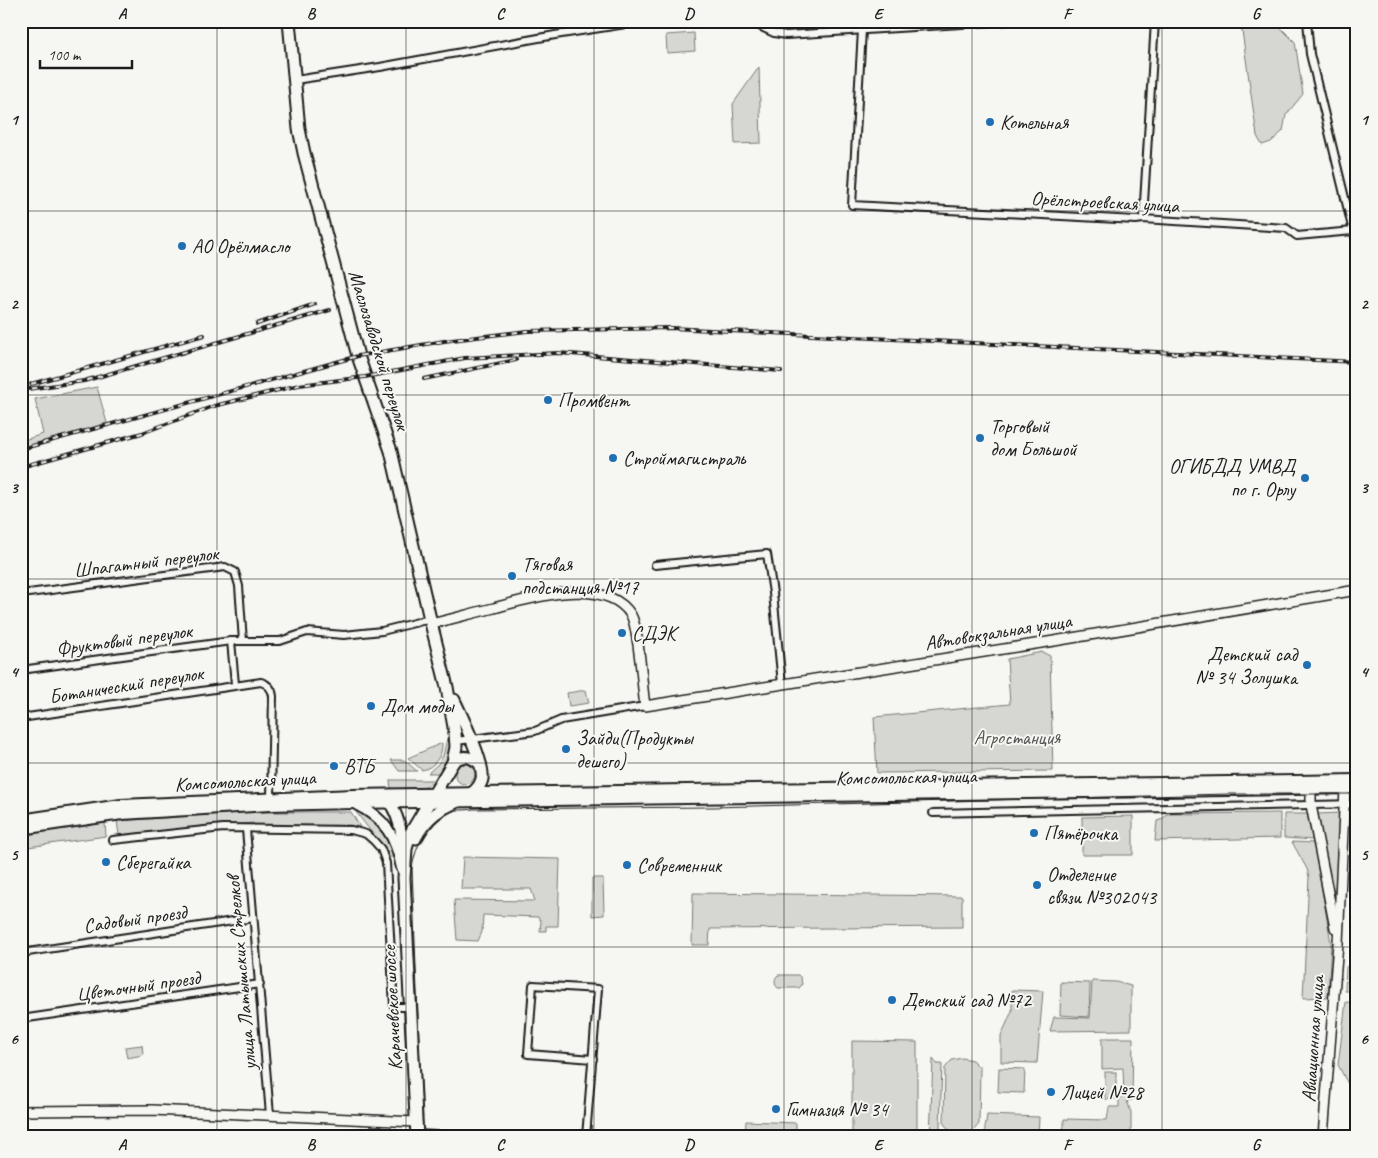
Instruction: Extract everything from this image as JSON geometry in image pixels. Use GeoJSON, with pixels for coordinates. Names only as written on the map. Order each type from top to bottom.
{"type":"FeatureCollection","features":[{"type":"Feature","properties":{"kind":"highway","name":"Маслозаводской переулок"},"geometry":{"type":"LineString","coordinates":[[289,21],[299,129],[304,153],[358,356],[391,450],[447,687],[456,741],[451,767]]}},
{"type":"Feature","properties":{"kind":"highway","name":"Маслозаводской переулок"},"geometry":{"type":"LineString","coordinates":[[447,687],[471,740],[481,769]]}},
{"type":"Feature","properties":{"kind":"highway"},"geometry":{"type":"LineString","coordinates":[[404,878],[406,849],[410,834],[451,767]]}},
{"type":"Feature","properties":{"kind":"highway"},"geometry":{"type":"LineString","coordinates":[[472,793],[480,784],[481,769]]}},
{"type":"Feature","properties":{"kind":"highway","name":"Комсомольская улица"},"geometry":{"type":"LineString","coordinates":[[452,797],[472,793]]}},
{"type":"Feature","properties":{"kind":"highway"},"geometry":{"type":"LineString","coordinates":[[404,878],[412,847],[421,829],[452,797]]}},
{"type":"Feature","properties":{"kind":"highway","name":"Карачевское шоссе"},"geometry":{"type":"LineString","coordinates":[[404,878],[417,1136]]}},
{"type":"Feature","properties":{"kind":"main road"},"geometry":{"type":"LineString","coordinates":[[452,797],[447,785],[451,767],[457,758],[465,756],[470,757],[481,769],[491,787],[503,792]]}},
{"type":"Feature","properties":{"kind":"main road","name":"Комсомольская улица"},"geometry":{"type":"LineString","coordinates":[[21,829],[122,814],[270,805],[390,803],[452,797],[1313,785],[1357,780]]}},
{"type":"Feature","properties":{"kind":"main road","name":"Комсомольская улица"},"geometry":{"type":"LineString","coordinates":[[472,793],[1313,785],[1357,788]]}},
{"type":"Feature","properties":{"kind":"main road","name":"Комсомольская улица"},"geometry":{"type":"LineString","coordinates":[[21,820],[121,805],[382,795],[431,798]]}},
{"type":"Feature","properties":{"kind":"main road"},"geometry":{"type":"LineString","coordinates":[[382,795],[390,803],[400,828],[404,878]]}},
{"type":"Feature","properties":{"kind":"main road"},"geometry":{"type":"LineString","coordinates":[[353,803],[375,815],[385,825],[398,849],[404,878]]}},
{"type":"Feature","properties":{"kind":"street"},"geometry":{"type":"LineString","coordinates":[[295,80],[645,21]]}},
{"type":"Feature","properties":{"kind":"street"},"geometry":{"type":"LineString","coordinates":[[749,21],[774,33],[786,35],[1009,21]]}},
{"type":"Feature","properties":{"kind":"street"},"geometry":{"type":"LineString","coordinates":[[1143,219],[1156,21]]}},
{"type":"Feature","properties":{"kind":"street"},"geometry":{"type":"LineString","coordinates":[[1307,21],[1310,54],[1357,241]]}},
{"type":"Feature","properties":{"kind":"street","name":"Орёлстроевская улица"},"geometry":{"type":"LineString","coordinates":[[862,30],[852,205],[1286,228],[1296,236],[1353,231]]}},
{"type":"Feature","properties":{"kind":"street"},"geometry":{"type":"LineString","coordinates":[[655,566],[767,554],[782,684]]}},
{"type":"Feature","properties":{"kind":"street","name":"Шпагатный переулок"},"geometry":{"type":"LineString","coordinates":[[21,594],[224,567],[235,572],[239,586],[243,641]]}},
{"type":"Feature","properties":{"kind":"street","name":"Автовокзальная улица"},"geometry":{"type":"LineString","coordinates":[[456,741],[536,731],[561,720],[1357,590]]}},
{"type":"Feature","properties":{"kind":"street"},"geometry":{"type":"LineString","coordinates":[[431,622],[531,598],[552,595],[584,592],[610,599],[626,609],[634,624],[645,706]]}},
{"type":"Feature","properties":{"kind":"street","name":"Фруктовый переулок"},"geometry":{"type":"LineString","coordinates":[[21,670],[231,641],[280,642],[307,632],[344,635],[382,631],[431,622]]}},
{"type":"Feature","properties":{"kind":"street"},"geometry":{"type":"LineString","coordinates":[[231,641],[235,684]]}},
{"type":"Feature","properties":{"kind":"street","name":"Ботанический переулок"},"geometry":{"type":"LineString","coordinates":[[21,718],[235,684],[265,683],[272,690],[274,721],[271,798]]}},
{"type":"Feature","properties":{"kind":"street","name":"Авиационная улица"},"geometry":{"type":"LineString","coordinates":[[1313,785],[1311,805],[1338,943]]}},
{"type":"Feature","properties":{"kind":"street","name":"Авиационная улица"},"geometry":{"type":"LineString","coordinates":[[1323,1137],[1338,943],[1345,788]]}},
{"type":"Feature","properties":{"kind":"street"},"geometry":{"type":"LineString","coordinates":[[933,813],[1357,804]]}},
{"type":"Feature","properties":{"kind":"street"},"geometry":{"type":"LineString","coordinates":[[114,840],[223,828],[351,830],[366,834],[380,849],[386,863],[394,1006],[411,1007]]}},
{"type":"Feature","properties":{"kind":"street","name":"улица Латышских Стрелков"},"geometry":{"type":"LineString","coordinates":[[246,829],[270,1114]]}},
{"type":"Feature","properties":{"kind":"street","name":"Садовый проезд"},"geometry":{"type":"LineString","coordinates":[[21,953],[253,918]]}},
{"type":"Feature","properties":{"kind":"street","name":"Цветочный проезд"},"geometry":{"type":"LineString","coordinates":[[21,1019],[260,984]]}},
{"type":"Feature","properties":{"kind":"street"},"geometry":{"type":"LineString","coordinates":[[586,1137],[593,1059],[598,989],[533,985],[528,1054],[593,1059]]}},
{"type":"Feature","properties":{"kind":"street"},"geometry":{"type":"LineString","coordinates":[[21,1110],[152,1110],[416,1122]]}},
{"type":"Feature","properties":{"kind":"street"},"geometry":{"type":"LineString","coordinates":[[417,1136],[456,1137]]}},
{"type":"Feature","properties":{"kind":"green space"},"geometry":{"type":"Polygon","coordinates":[[[1252,21],[1266,21],[1279,26],[1295,42],[1303,94],[1286,115],[1283,131],[1271,142],[1262,145],[1257,136],[1241,24],[1252,21]]]}},
{"type":"Feature","properties":{"kind":"green space"},"geometry":{"type":"Polygon","coordinates":[[[694,33],[695,51],[667,53],[666,35],[694,33]]]}},
{"type":"Feature","properties":{"kind":"green space"},"geometry":{"type":"Polygon","coordinates":[[[759,67],[761,143],[735,144],[733,104],[759,67]]]}},
{"type":"Feature","properties":{"kind":"green space"},"geometry":{"type":"Polygon","coordinates":[[[97,387],[107,423],[21,448],[21,441],[43,434],[35,399],[97,387]]]}},
{"type":"Feature","properties":{"kind":"green space","name":"Агростанция"},"geometry":{"type":"Polygon","coordinates":[[[1042,652],[1050,656],[1053,771],[877,773],[874,717],[1010,704],[1007,659],[1042,652]]]}},
{"type":"Feature","properties":{"kind":"green space"},"geometry":{"type":"Polygon","coordinates":[[[586,690],[589,703],[569,706],[567,693],[586,690]]]}},
{"type":"Feature","properties":{"kind":"green space"},"geometry":{"type":"Polygon","coordinates":[[[451,737],[450,758],[440,778],[440,773],[428,773],[438,764],[443,756],[447,738],[451,737]]]}},
{"type":"Feature","properties":{"kind":"green space"},"geometry":{"type":"Polygon","coordinates":[[[442,743],[441,752],[437,760],[426,769],[422,770],[408,758],[442,743]]]}},
{"type":"Feature","properties":{"kind":"green space"},"geometry":{"type":"Polygon","coordinates":[[[391,760],[404,760],[417,771],[399,771],[391,760]]]}},
{"type":"Feature","properties":{"kind":"green space"},"geometry":{"type":"Polygon","coordinates":[[[461,764],[469,764],[475,770],[475,778],[469,784],[461,784],[455,778],[455,770],[461,764]]]}},
{"type":"Feature","properties":{"kind":"green space"},"geometry":{"type":"Polygon","coordinates":[[[390,780],[438,780],[420,789],[391,790],[390,780]]]}},
{"type":"Feature","properties":{"kind":"green space"},"geometry":{"type":"Polygon","coordinates":[[[252,812],[351,812],[360,827],[350,825],[254,827],[253,823],[119,835],[117,821],[252,812]]]}},
{"type":"Feature","properties":{"kind":"green space"},"geometry":{"type":"Polygon","coordinates":[[[356,812],[370,817],[382,828],[391,843],[395,857],[387,857],[356,812]]]}},
{"type":"Feature","properties":{"kind":"green space"},"geometry":{"type":"Polygon","coordinates":[[[1280,813],[1280,838],[1155,841],[1157,821],[1163,819],[1166,814],[1280,813]]]}},
{"type":"Feature","properties":{"kind":"green space"},"geometry":{"type":"Polygon","coordinates":[[[1341,813],[1335,911],[1317,814],[1341,813]]]}},
{"type":"Feature","properties":{"kind":"green space"},"geometry":{"type":"Polygon","coordinates":[[[1284,814],[1307,814],[1313,840],[1284,838],[1284,814]]]}},
{"type":"Feature","properties":{"kind":"green space"},"geometry":{"type":"Polygon","coordinates":[[[1133,816],[1133,855],[1082,855],[1082,817],[1133,816]]]}},
{"type":"Feature","properties":{"kind":"green space"},"geometry":{"type":"Polygon","coordinates":[[[105,823],[106,836],[21,848],[21,835],[105,823]]]}},
{"type":"Feature","properties":{"kind":"green space"},"geometry":{"type":"Polygon","coordinates":[[[1292,842],[1314,843],[1331,943],[1328,997],[1303,998],[1309,877],[1307,869],[1292,842]]]}},
{"type":"Feature","properties":{"kind":"green space"},"geometry":{"type":"Polygon","coordinates":[[[463,857],[560,859],[558,926],[546,926],[546,931],[540,931],[541,921],[538,917],[483,915],[482,932],[478,941],[457,940],[454,900],[535,901],[531,889],[461,889],[463,857]]]}},
{"type":"Feature","properties":{"kind":"green space"},"geometry":{"type":"Polygon","coordinates":[[[592,878],[603,878],[604,915],[592,916],[592,878]]]}},
{"type":"Feature","properties":{"kind":"green space"},"geometry":{"type":"Polygon","coordinates":[[[693,893],[962,896],[962,927],[710,929],[709,945],[692,945],[693,893]]]}},
{"type":"Feature","properties":{"kind":"green space"},"geometry":{"type":"Polygon","coordinates":[[[1352,963],[1357,963],[1357,991],[1345,991],[1346,967],[1352,963]]]}},
{"type":"Feature","properties":{"kind":"green space"},"geometry":{"type":"Polygon","coordinates":[[[778,975],[798,975],[801,978],[802,985],[799,988],[778,988],[775,982],[778,975]]]}},
{"type":"Feature","properties":{"kind":"green space"},"geometry":{"type":"Polygon","coordinates":[[[1092,981],[1116,982],[1131,986],[1131,1030],[1050,1031],[1054,1017],[1090,1018],[1092,981]]]}},
{"type":"Feature","properties":{"kind":"green space"},"geometry":{"type":"Polygon","coordinates":[[[1061,982],[1090,983],[1089,1017],[1060,1015],[1061,982]]]}},
{"type":"Feature","properties":{"kind":"green space"},"geometry":{"type":"Polygon","coordinates":[[[1012,990],[1043,991],[1037,1063],[1001,1062],[1001,1036],[1012,1011],[1012,990]]]}},
{"type":"Feature","properties":{"kind":"green space"},"geometry":{"type":"Polygon","coordinates":[[[1346,1002],[1357,1003],[1357,1086],[1348,1084],[1338,1065],[1346,1002]]]}},
{"type":"Feature","properties":{"kind":"green space"},"geometry":{"type":"Polygon","coordinates":[[[1102,1038],[1133,1038],[1132,1100],[1127,1101],[1131,1112],[1131,1137],[1063,1137],[1064,1119],[1107,1120],[1109,1107],[1119,1107],[1119,1098],[1124,1095],[1123,1068],[1102,1069],[1102,1038]]]}},
{"type":"Feature","properties":{"kind":"green space"},"geometry":{"type":"Polygon","coordinates":[[[852,1041],[917,1042],[917,1137],[852,1137],[852,1041]]]}},
{"type":"Feature","properties":{"kind":"green space"},"geometry":{"type":"Polygon","coordinates":[[[142,1045],[143,1055],[127,1058],[125,1047],[142,1045]]]}},
{"type":"Feature","properties":{"kind":"green space"},"geometry":{"type":"Polygon","coordinates":[[[962,1058],[972,1060],[980,1068],[979,1124],[972,1132],[962,1135],[951,1132],[944,1124],[945,1068],[952,1060],[962,1058]]]}},
{"type":"Feature","properties":{"kind":"green space"},"geometry":{"type":"Polygon","coordinates":[[[933,1059],[937,1064],[942,1064],[940,1127],[944,1137],[930,1137],[933,1059]]]}},
{"type":"Feature","properties":{"kind":"green space"},"geometry":{"type":"Polygon","coordinates":[[[999,1068],[1025,1069],[1024,1093],[998,1092],[999,1068]]]}},
{"type":"Feature","properties":{"kind":"green space"},"geometry":{"type":"Polygon","coordinates":[[[1105,1072],[1116,1072],[1116,1099],[1105,1099],[1105,1072]]]}},
{"type":"Feature","properties":{"kind":"green space"},"geometry":{"type":"Polygon","coordinates":[[[987,1115],[1039,1117],[1038,1137],[982,1137],[984,1135],[987,1115]]]}},
{"type":"Feature","properties":{"kind":"green space"},"geometry":{"type":"Polygon","coordinates":[[[746,1121],[796,1123],[796,1137],[745,1137],[746,1121]]]}},
{"type":"Feature","properties":{"kind":"tram line"},"geometry":{"type":"LineString","coordinates":[[423,1137],[412,869],[420,841],[432,825],[447,813],[473,809],[713,807],[1228,794],[1357,794]]}},
{"type":"Feature","properties":{"kind":"railway"},"geometry":{"type":"LineString","coordinates":[[257,324],[315,304]]}},
{"type":"Feature","properties":{"kind":"railway"},"geometry":{"type":"LineString","coordinates":[[21,390],[84,381],[330,310]]}},
{"type":"Feature","properties":{"kind":"railway"},"geometry":{"type":"LineString","coordinates":[[21,449],[358,356],[444,341],[527,331],[671,328],[1357,362]]}},
{"type":"Feature","properties":{"kind":"railway"},"geometry":{"type":"LineString","coordinates":[[31,384],[204,335]]}},
{"type":"Feature","properties":{"kind":"railway"},"geometry":{"type":"LineString","coordinates":[[21,467],[142,433],[214,406],[299,385],[365,377],[465,358],[558,353],[781,371]]}},
{"type":"Feature","properties":{"kind":"railway"},"geometry":{"type":"LineString","coordinates":[[424,379],[516,360]]}},
{"type":"Feature","properties":{"kind":"place","name":"Котельная"},"geometry":{"type":"Point","coordinates":[990,122]}},
{"type":"Feature","properties":{"kind":"place","name":"АО Орёлмасло"},"geometry":{"type":"Point","coordinates":[182,246]}},
{"type":"Feature","properties":{"kind":"place","name":"Промвент"},"geometry":{"type":"Point","coordinates":[548,400]}},
{"type":"Feature","properties":{"kind":"place","name":"Торговый дом Большой"},"geometry":{"type":"Point","coordinates":[980,438]}},
{"type":"Feature","properties":{"kind":"place","name":"Строймагистраль"},"geometry":{"type":"Point","coordinates":[613,458]}},
{"type":"Feature","properties":{"kind":"place","name":"ОГИБДД УМВД по г. Орлу"},"geometry":{"type":"Point","coordinates":[1305,478]}},
{"type":"Feature","properties":{"kind":"place","name":"Тяговая подстанция №17"},"geometry":{"type":"Point","coordinates":[512,576]}},
{"type":"Feature","properties":{"kind":"place","name":"СДЭК"},"geometry":{"type":"Point","coordinates":[622,633]}},
{"type":"Feature","properties":{"kind":"place","name":"Детский сад № 34 Золушка"},"geometry":{"type":"Point","coordinates":[1307,665]}},
{"type":"Feature","properties":{"kind":"place","name":"Дом моды"},"geometry":{"type":"Point","coordinates":[371,706]}},
{"type":"Feature","properties":{"kind":"place","name":"Зайди(Продукты дешего)"},"geometry":{"type":"Point","coordinates":[566,749]}},
{"type":"Feature","properties":{"kind":"place","name":"ВТБ"},"geometry":{"type":"Point","coordinates":[334,766]}},
{"type":"Feature","properties":{"kind":"place","name":"Пятёрочка"},"geometry":{"type":"Point","coordinates":[1034,833]}},
{"type":"Feature","properties":{"kind":"place","name":"Сберегайка"},"geometry":{"type":"Point","coordinates":[106,862]}},
{"type":"Feature","properties":{"kind":"place","name":"Современник"},"geometry":{"type":"Point","coordinates":[627,865]}},
{"type":"Feature","properties":{"kind":"place","name":"Отделение связи №302043"},"geometry":{"type":"Point","coordinates":[1037,885]}},
{"type":"Feature","properties":{"kind":"place","name":"Детский сад №72"},"geometry":{"type":"Point","coordinates":[892,1000]}},
{"type":"Feature","properties":{"kind":"place","name":"Лицей №28"},"geometry":{"type":"Point","coordinates":[1051,1092]}},
{"type":"Feature","properties":{"kind":"place","name":"Гимназия № 34"},"geometry":{"type":"Point","coordinates":[776,1109]}}]}
